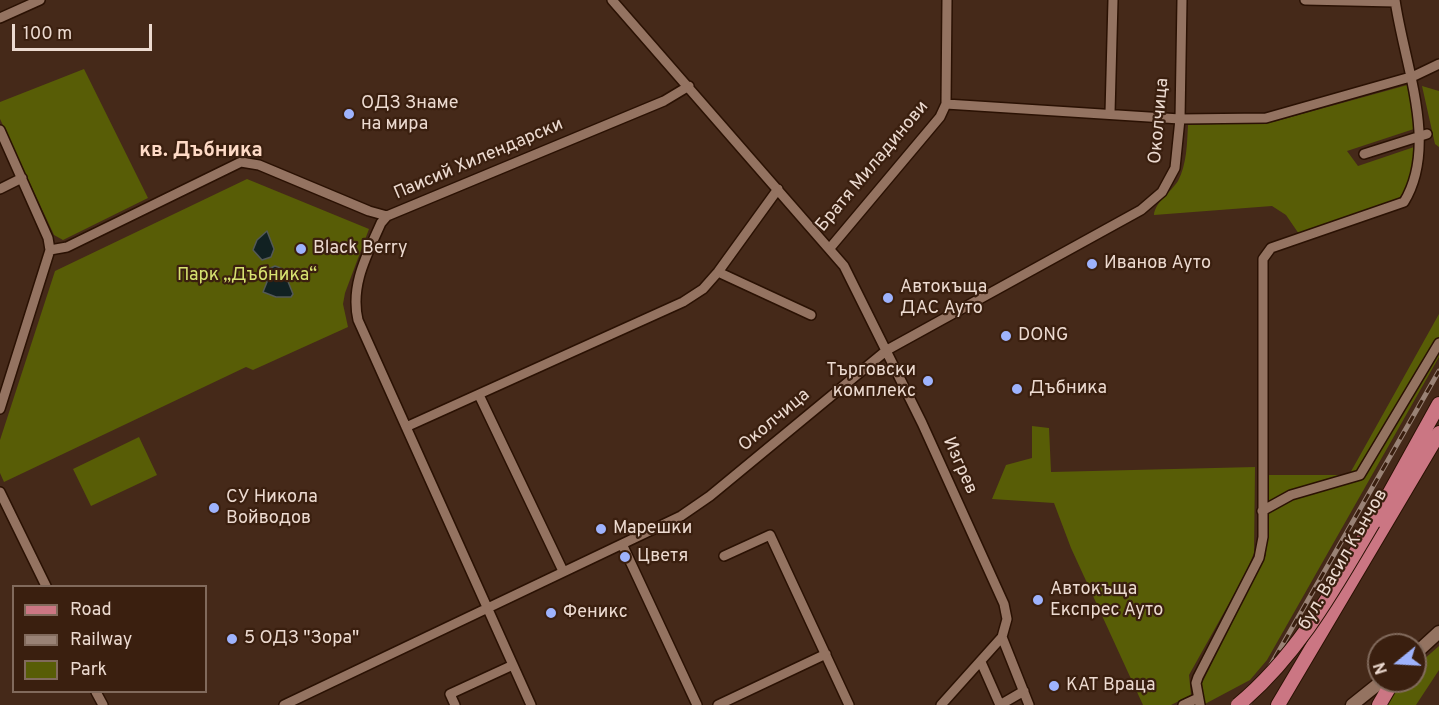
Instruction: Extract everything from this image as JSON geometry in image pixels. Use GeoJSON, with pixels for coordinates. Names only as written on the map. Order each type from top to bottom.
{"type":"FeatureCollection","features":[{"type":"Feature","properties":{"kind":"main road"},"geometry":{"type":"LineString","coordinates":[[1238,705],[1264,681],[1302,638],[1373,523],[1439,404]]}},
{"type":"Feature","properties":{"kind":"main road","name":"бул. Васил Кънчов"},"geometry":{"type":"LineString","coordinates":[[1278,705],[1439,433]]}},
{"type":"Feature","properties":{"kind":"main road"},"geometry":{"type":"LineString","coordinates":[[1284,705],[1298,674]]}},
{"type":"Feature","properties":{"kind":"street"},"geometry":{"type":"LineString","coordinates":[[0,18],[40,0]]}},
{"type":"Feature","properties":{"kind":"street","name":"Братя Миладинови"},"geometry":{"type":"LineString","coordinates":[[612,0],[830,248],[940,117],[946,104],[1180,119],[1266,118],[1414,76],[1439,64]]}},
{"type":"Feature","properties":{"kind":"street"},"geometry":{"type":"LineString","coordinates":[[946,104],[948,0]]}},
{"type":"Feature","properties":{"kind":"street"},"geometry":{"type":"LineString","coordinates":[[1110,113],[1113,0]]}},
{"type":"Feature","properties":{"kind":"street","name":"Околчица"},"geometry":{"type":"LineString","coordinates":[[284,705],[487,606],[681,516],[710,496],[887,350],[1141,210],[1162,192],[1175,168],[1180,119],[1182,0]]}},
{"type":"Feature","properties":{"kind":"street"},"geometry":{"type":"LineString","coordinates":[[1183,705],[1199,702],[1198,677],[1259,558],[1262,511],[1263,260],[1271,248],[1404,202],[1417,187],[1426,164],[1427,134],[1395,1],[1305,0]]}},
{"type":"Feature","properties":{"kind":"street","name":"Паисий Хилендарски"},"geometry":{"type":"LineString","coordinates":[[50,249],[67,247],[241,162],[260,165],[369,211],[387,216],[664,101],[689,86]]}},
{"type":"Feature","properties":{"kind":"street"},"geometry":{"type":"LineString","coordinates":[[0,130],[48,238],[50,249],[0,409]]}},
{"type":"Feature","properties":{"kind":"street"},"geometry":{"type":"LineString","coordinates":[[1364,154],[1427,134]]}},
{"type":"Feature","properties":{"kind":"street"},"geometry":{"type":"LineString","coordinates":[[0,189],[22,178]]}},
{"type":"Feature","properties":{"kind":"street"},"geometry":{"type":"LineString","coordinates":[[406,427],[683,302],[703,289],[718,272],[778,189]]}},
{"type":"Feature","properties":{"kind":"street"},"geometry":{"type":"LineString","coordinates":[[387,216],[381,223],[357,283],[354,303],[358,321],[531,705]]}},
{"type":"Feature","properties":{"kind":"street","name":"Изгрев"},"geometry":{"type":"LineString","coordinates":[[830,248],[844,266],[887,350],[1004,604],[1007,619],[1002,637],[1029,705]]}},
{"type":"Feature","properties":{"kind":"street"},"geometry":{"type":"LineString","coordinates":[[718,272],[811,315]]}},
{"type":"Feature","properties":{"kind":"street"},"geometry":{"type":"LineString","coordinates":[[1262,511],[1291,495],[1360,475],[1439,343]]}},
{"type":"Feature","properties":{"kind":"street"},"geometry":{"type":"LineString","coordinates":[[479,395],[562,571]]}},
{"type":"Feature","properties":{"kind":"street"},"geometry":{"type":"LineString","coordinates":[[0,492],[46,585]]}},
{"type":"Feature","properties":{"kind":"street"},"geometry":{"type":"LineString","coordinates":[[724,556],[770,535],[849,705]]}},
{"type":"Feature","properties":{"kind":"street"},"geometry":{"type":"LineString","coordinates":[[622,544],[697,705]]}},
{"type":"Feature","properties":{"kind":"street"},"geometry":{"type":"LineString","coordinates":[[1427,643],[1439,632]]}},
{"type":"Feature","properties":{"kind":"street"},"geometry":{"type":"LineString","coordinates":[[941,705],[1002,637]]}},
{"type":"Feature","properties":{"kind":"street"},"geometry":{"type":"LineString","coordinates":[[718,705],[826,654]]}},
{"type":"Feature","properties":{"kind":"street"},"geometry":{"type":"LineString","coordinates":[[981,662],[1000,705],[1024,692]]}},
{"type":"Feature","properties":{"kind":"street"},"geometry":{"type":"LineString","coordinates":[[455,705],[450,694],[513,665]]}},
{"type":"Feature","properties":{"kind":"street"},"geometry":{"type":"LineString","coordinates":[[1352,705],[1367,693]]}},
{"type":"Feature","properties":{"kind":"green space"},"geometry":{"type":"Polygon","coordinates":[[[84,69],[148,198],[63,240],[54,235],[0,119],[0,102],[84,69]]]}},
{"type":"Feature","properties":{"kind":"green space"},"geometry":{"type":"Polygon","coordinates":[[[1411,84],[1420,127],[1347,151],[1358,166],[1420,145],[1406,191],[1398,199],[1299,234],[1286,215],[1272,206],[1154,215],[1157,206],[1181,174],[1186,153],[1188,125],[1273,122],[1411,84]]]}},
{"type":"Feature","properties":{"kind":"green space"},"geometry":{"type":"Polygon","coordinates":[[[1422,86],[1439,91],[1439,147],[1435,144],[1422,86]]]}},
{"type":"Feature","properties":{"kind":"green space","name":"Парк „Дъбника“"},"geometry":{"type":"Polygon","coordinates":[[[247,179],[369,229],[345,293],[343,304],[348,327],[253,370],[246,367],[4,482],[0,473],[0,440],[55,271],[247,179]]]}},
{"type":"Feature","properties":{"kind":"green space"},"geometry":{"type":"Polygon","coordinates":[[[1439,314],[1439,357],[1267,660],[1250,680],[1203,705],[1202,683],[1266,555],[1267,475],[1349,475],[1439,314]]]}},
{"type":"Feature","properties":{"kind":"green space"},"geometry":{"type":"Polygon","coordinates":[[[1032,426],[1049,428],[1051,472],[1255,467],[1254,553],[1246,573],[1189,675],[1191,695],[1171,705],[1143,705],[1071,548],[1054,503],[992,499],[1006,465],[1032,458],[1032,426]]]}},
{"type":"Feature","properties":{"kind":"green space"},"geometry":{"type":"Polygon","coordinates":[[[139,437],[157,475],[91,506],[73,469],[139,437]]]}},
{"type":"Feature","properties":{"kind":"green space"},"geometry":{"type":"Polygon","coordinates":[[[1439,646],[1439,670],[1427,688],[1427,656],[1439,646]]]}},
{"type":"Feature","properties":{"kind":"green space"},"geometry":{"type":"Polygon","coordinates":[[[1395,693],[1424,693],[1416,705],[1387,705],[1395,693]]]}},
{"type":"Feature","properties":{"kind":"shaded area"},"geometry":{"type":"Polygon","coordinates":[[[267,231],[274,249],[271,257],[262,260],[253,250],[257,240],[267,231]]]}},
{"type":"Feature","properties":{"kind":"shaded area"},"geometry":{"type":"Polygon","coordinates":[[[275,266],[283,269],[293,294],[291,297],[276,297],[263,292],[267,282],[266,270],[275,266]]]}},
{"type":"Feature","properties":{"kind":"railway"},"geometry":{"type":"LineString","coordinates":[[1248,705],[1439,371]]}},
{"type":"Feature","properties":{"kind":"place","name":"ОДЗ Знаме на мира"},"geometry":{"type":"Point","coordinates":[349,114]}},
{"type":"Feature","properties":{"kind":"place","name":"Black Berry"},"geometry":{"type":"Point","coordinates":[301,249]}},
{"type":"Feature","properties":{"kind":"place","name":"Иванов Ауто"},"geometry":{"type":"Point","coordinates":[1092,264]}},
{"type":"Feature","properties":{"kind":"place","name":"Автокъща ДАС Ауто"},"geometry":{"type":"Point","coordinates":[888,298]}},
{"type":"Feature","properties":{"kind":"place","name":"DONG"},"geometry":{"type":"Point","coordinates":[1006,336]}},
{"type":"Feature","properties":{"kind":"place","name":"Търговски комплекс"},"geometry":{"type":"Point","coordinates":[928,381]}},
{"type":"Feature","properties":{"kind":"place","name":"Дъбника"},"geometry":{"type":"Point","coordinates":[1017,389]}},
{"type":"Feature","properties":{"kind":"place","name":"СУ Никола Войводов"},"geometry":{"type":"Point","coordinates":[214,508]}},
{"type":"Feature","properties":{"kind":"place","name":"Марешки"},"geometry":{"type":"Point","coordinates":[601,529]}},
{"type":"Feature","properties":{"kind":"place","name":"Цветя"},"geometry":{"type":"Point","coordinates":[625,557]}},
{"type":"Feature","properties":{"kind":"place","name":"Автокъща Експрес Ауто"},"geometry":{"type":"Point","coordinates":[1038,600]}},
{"type":"Feature","properties":{"kind":"place","name":"Феникс"},"geometry":{"type":"Point","coordinates":[551,613]}},
{"type":"Feature","properties":{"kind":"place","name":"5 ОДЗ \"Зора\""},"geometry":{"type":"Point","coordinates":[232,639]}},
{"type":"Feature","properties":{"kind":"place","name":"КАТ Враца"},"geometry":{"type":"Point","coordinates":[1054,686]}},
{"type":"Feature","properties":{"kind":"district","name":"кв. Дъбника"},"geometry":{"type":"Point","coordinates":[201,152]}}]}
